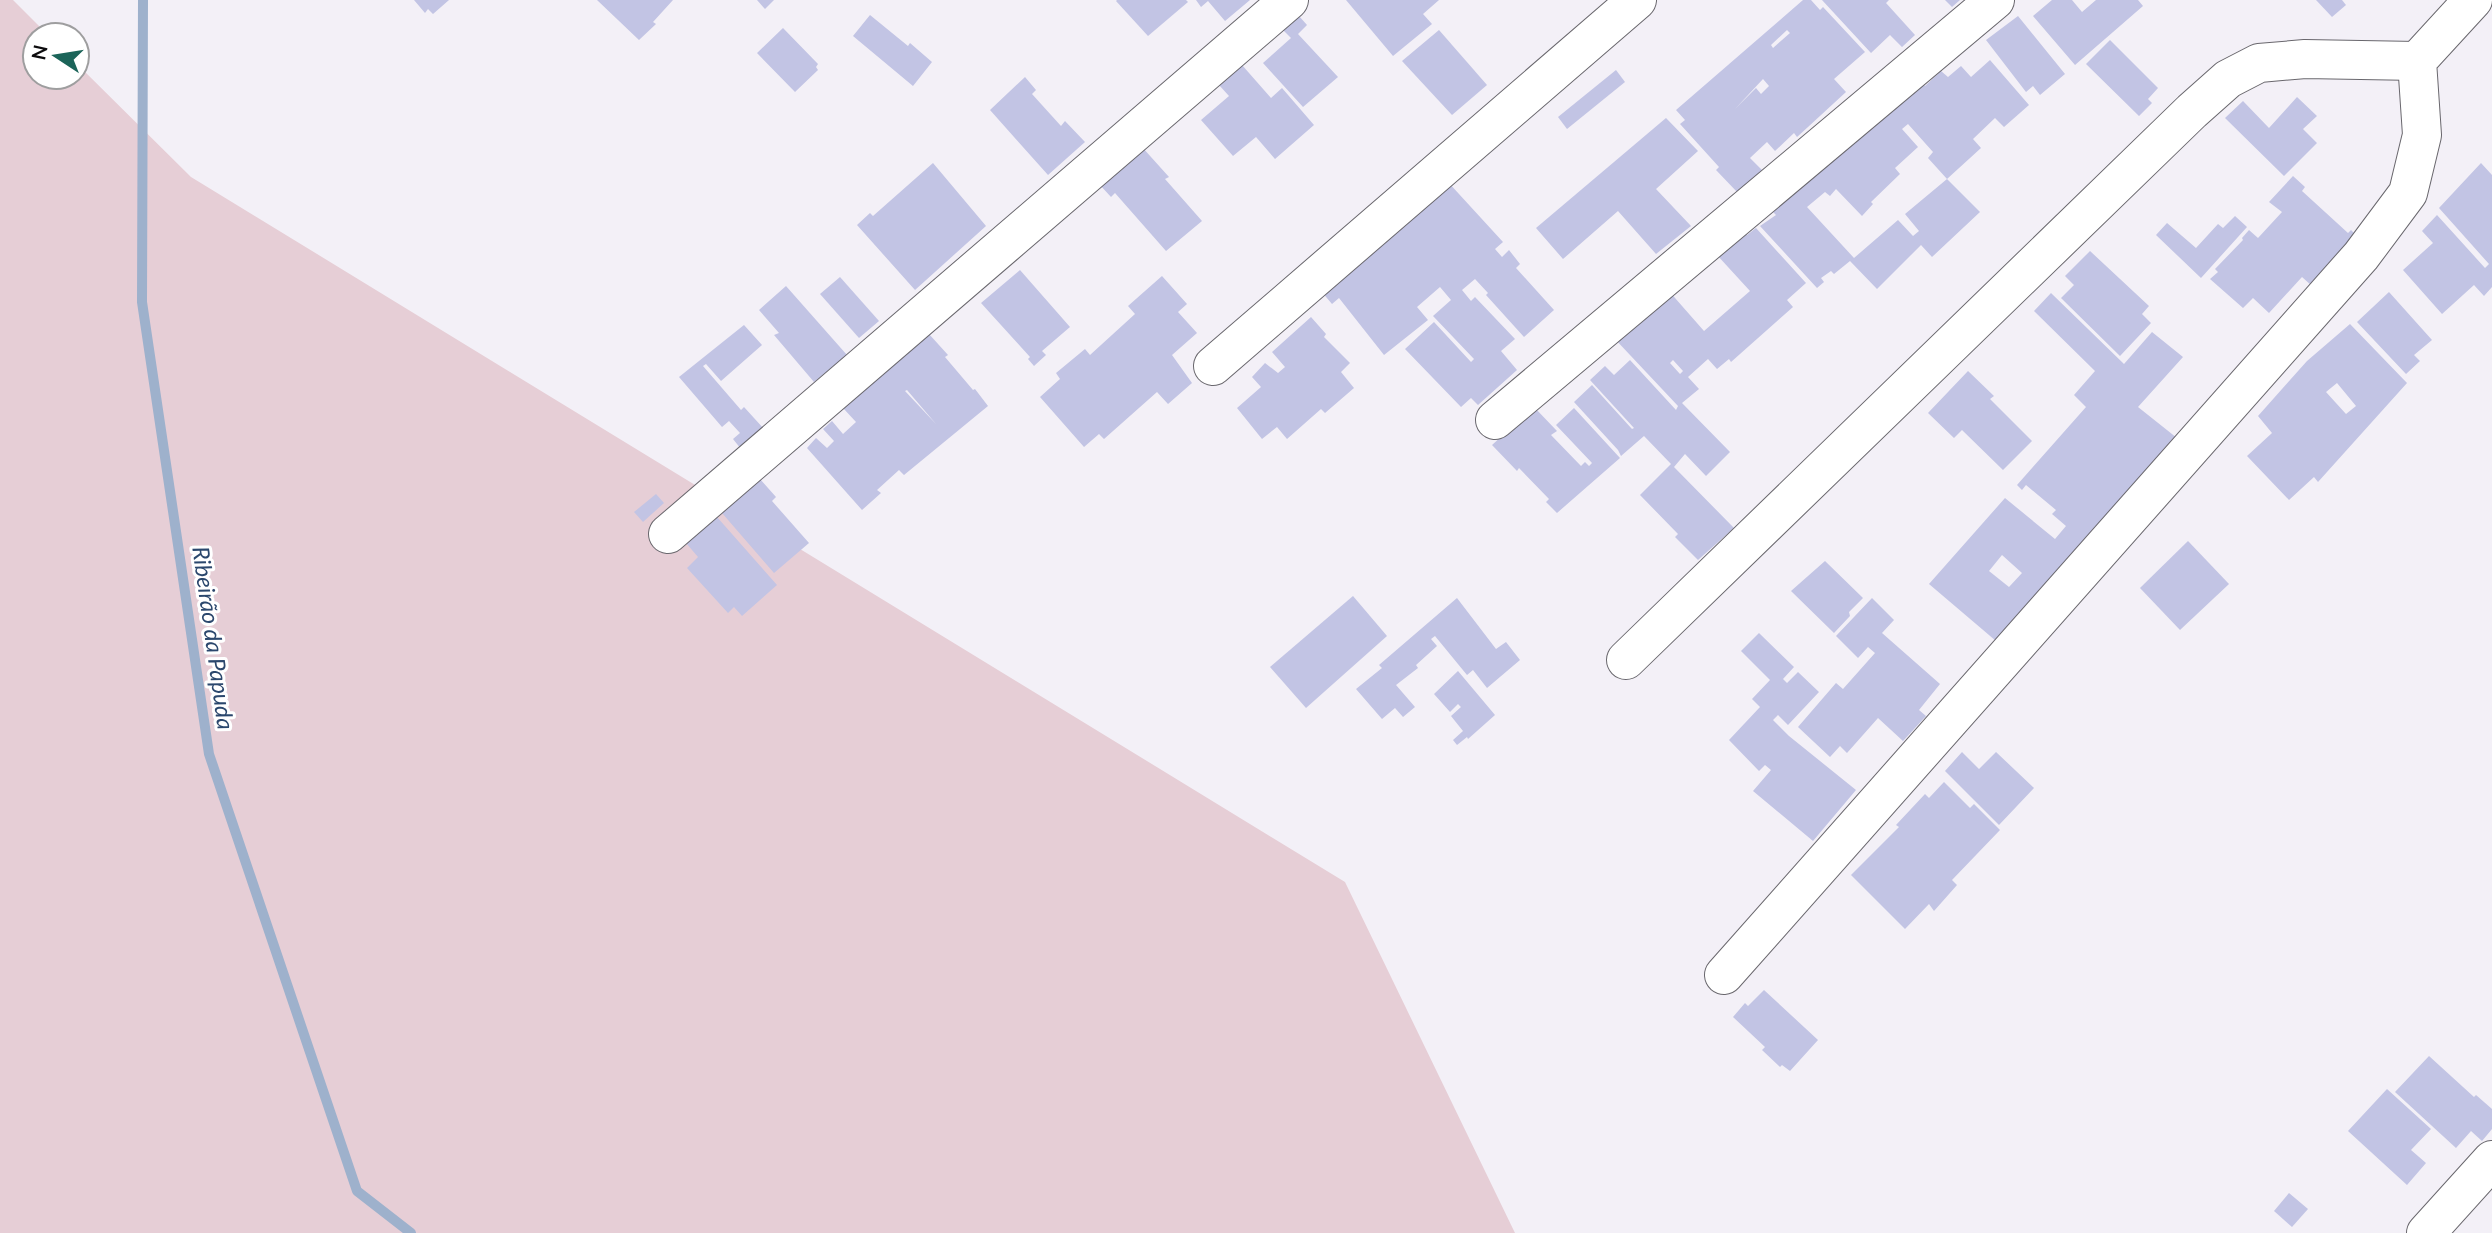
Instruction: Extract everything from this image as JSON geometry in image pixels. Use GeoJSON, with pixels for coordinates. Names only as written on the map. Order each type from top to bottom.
{"type":"FeatureCollection","features":[{"type":"Feature","properties":{"kind":"street"},"geometry":{"type":"LineString","coordinates":[[668,534],[1289,0]]}},
{"type":"Feature","properties":{"kind":"street"},"geometry":{"type":"LineString","coordinates":[[1213,366],[1637,0]]}},
{"type":"Feature","properties":{"kind":"street"},"geometry":{"type":"LineString","coordinates":[[1495,420],[1994,0]]}},
{"type":"Feature","properties":{"kind":"street"},"geometry":{"type":"LineString","coordinates":[[1724,975],[2361,256],[2408,192],[2422,135],[2417,61],[2473,0]]}},
{"type":"Feature","properties":{"kind":"street"},"geometry":{"type":"LineString","coordinates":[[1626,660],[2228,79],[2259,63],[2305,59],[2417,61]]}},
{"type":"Feature","properties":{"kind":"street"},"geometry":{"type":"LineString","coordinates":[[2426,1233],[2492,1160]]}},
{"type":"Feature","properties":{"kind":"shaded area"},"geometry":{"type":"Polygon","coordinates":[[[0,0],[13,0],[34,21],[21,21],[21,91],[91,91],[91,78],[191,177],[1345,882],[1515,1233],[0,1233],[0,0]]]}},
{"type":"Feature","properties":{"kind":"building"},"geometry":{"type":"Polygon","coordinates":[[[414,0],[449,0],[433,14],[428,9],[425,13],[414,0]]]}},
{"type":"Feature","properties":{"kind":"building"},"geometry":{"type":"Polygon","coordinates":[[[597,0],[673,0],[653,22],[656,24],[639,40],[597,0]]]}},
{"type":"Feature","properties":{"kind":"building"},"geometry":{"type":"Polygon","coordinates":[[[757,0],[774,0],[765,9],[757,0]]]}},
{"type":"Feature","properties":{"kind":"building"},"geometry":{"type":"Polygon","coordinates":[[[1117,0],[1186,0],[1188,2],[1148,36],[1117,0]]]}},
{"type":"Feature","properties":{"kind":"building"},"geometry":{"type":"Polygon","coordinates":[[[1196,0],[1250,0],[1225,21],[1208,1],[1201,7],[1196,0]]]}},
{"type":"Feature","properties":{"kind":"building"},"geometry":{"type":"Polygon","coordinates":[[[1346,0],[1439,0],[1423,14],[1432,24],[1393,56],[1346,0]]]}},
{"type":"Feature","properties":{"kind":"building"},"geometry":{"type":"Polygon","coordinates":[[[1803,0],[1811,0],[1820,10],[1823,7],[1865,52],[1834,79],[1846,92],[1797,137],[1794,133],[1775,151],[1767,142],[1750,158],[1762,170],[1738,193],[1716,170],[1719,167],[1680,124],[1685,120],[1676,110],[1803,0]],[[1787,30],[1771,45],[1773,48],[1790,33],[1787,30]],[[1763,79],[1735,109],[1756,88],[1761,94],[1769,86],[1763,79]]]}},
{"type":"Feature","properties":{"kind":"building"},"geometry":{"type":"Polygon","coordinates":[[[1822,0],[1889,0],[1886,3],[1915,35],[1902,47],[1890,35],[1871,53],[1822,0]]]}},
{"type":"Feature","properties":{"kind":"building"},"geometry":{"type":"Polygon","coordinates":[[[1945,0],[1960,0],[1952,7],[1945,0]]]}},
{"type":"Feature","properties":{"kind":"building"},"geometry":{"type":"Polygon","coordinates":[[[2052,0],[2072,0],[2082,12],[2096,0],[2138,0],[2143,6],[2075,65],[2033,16],[2052,0]]]}},
{"type":"Feature","properties":{"kind":"building"},"geometry":{"type":"Polygon","coordinates":[[[2316,0],[2342,0],[2346,5],[2332,17],[2316,0]]]}},
{"type":"Feature","properties":{"kind":"building"},"geometry":{"type":"Polygon","coordinates":[[[870,15],[932,62],[913,86],[853,36],[870,15]]]}},
{"type":"Feature","properties":{"kind":"building"},"geometry":{"type":"Polygon","coordinates":[[[1299,16],[1307,25],[1298,34],[1338,77],[1303,107],[1263,63],[1291,38],[1283,30],[1299,16]]]}},
{"type":"Feature","properties":{"kind":"building"},"geometry":{"type":"Polygon","coordinates":[[[2018,16],[2065,74],[2040,95],[2033,86],[2026,92],[1986,40],[2018,16]]]}},
{"type":"Feature","properties":{"kind":"building"},"geometry":{"type":"Polygon","coordinates":[[[783,28],[818,64],[818,70],[795,92],[757,53],[783,28]]]}},
{"type":"Feature","properties":{"kind":"building"},"geometry":{"type":"Polygon","coordinates":[[[1439,30],[1487,85],[1452,115],[1402,61],[1439,30]]]}},
{"type":"Feature","properties":{"kind":"building"},"geometry":{"type":"Polygon","coordinates":[[[2110,40],[2158,88],[2148,99],[2152,103],[2139,116],[2086,64],[2110,40]]]}},
{"type":"Feature","properties":{"kind":"building"},"geometry":{"type":"Polygon","coordinates":[[[1990,60],[2029,105],[2004,127],[1995,118],[1973,139],[1981,148],[1947,179],[1980,212],[1932,257],[1921,245],[1877,289],[1850,261],[1834,274],[1831,271],[1821,278],[1824,282],[1817,288],[1760,226],[1776,215],[1768,207],[1920,79],[1925,86],[1941,71],[1948,77],[1961,66],[1971,77],[1990,60]],[[1908,124],[1902,129],[1918,147],[1895,168],[1900,174],[1871,202],[1873,204],[1862,216],[1836,189],[1830,196],[1825,192],[1807,207],[1854,258],[1898,220],[1913,236],[1919,231],[1905,214],[1947,179],[1928,158],[1933,152],[1908,124]]]}},
{"type":"Feature","properties":{"kind":"building"},"geometry":{"type":"Polygon","coordinates":[[[1242,65],[1271,98],[1282,88],[1314,125],[1275,159],[1256,137],[1233,156],[1201,120],[1229,96],[1219,85],[1242,65]]]}},
{"type":"Feature","properties":{"kind":"building"},"geometry":{"type":"Polygon","coordinates":[[[1616,70],[1625,82],[1567,129],[1558,117],[1616,70]]]}},
{"type":"Feature","properties":{"kind":"building"},"geometry":{"type":"Polygon","coordinates":[[[1025,77],[1036,90],[1032,94],[1061,126],[1065,121],[1085,142],[1048,175],[990,110],[1025,77]]]}},
{"type":"Feature","properties":{"kind":"building"},"geometry":{"type":"Polygon","coordinates":[[[2297,97],[2317,116],[2303,129],[2317,143],[2284,176],[2225,118],[2243,101],[2269,128],[2297,97]]]}},
{"type":"Feature","properties":{"kind":"building"},"geometry":{"type":"Polygon","coordinates":[[[1666,118],[1698,151],[1656,189],[1691,226],[1656,254],[1618,211],[1563,259],[1536,228],[1666,118]]]}},
{"type":"Feature","properties":{"kind":"building"},"geometry":{"type":"Polygon","coordinates":[[[1142,147],[1169,177],[1165,179],[1202,221],[1166,251],[1115,193],[1111,197],[1100,185],[1142,147]]]}},
{"type":"Feature","properties":{"kind":"building"},"geometry":{"type":"Polygon","coordinates":[[[933,163],[986,226],[915,290],[857,225],[870,213],[873,216],[933,163]]]}},
{"type":"Feature","properties":{"kind":"building"},"geometry":{"type":"Polygon","coordinates":[[[2481,163],[2492,175],[2492,287],[2484,296],[2474,285],[2442,314],[2403,270],[2433,243],[2422,231],[2437,215],[2485,268],[2489,264],[2439,208],[2481,163]]]}},
{"type":"Feature","properties":{"kind":"building"},"geometry":{"type":"Polygon","coordinates":[[[2293,176],[2305,187],[2302,191],[2348,233],[2351,230],[2358,237],[2312,286],[2302,277],[2269,313],[2253,298],[2243,308],[2210,279],[2218,272],[2215,269],[2249,230],[2258,238],[2282,212],[2269,202],[2293,176]]]}},
{"type":"Feature","properties":{"kind":"building"},"geometry":{"type":"Polygon","coordinates":[[[1448,182],[1503,242],[1495,249],[1502,257],[1509,250],[1520,264],[1516,268],[1554,310],[1524,337],[1475,279],[1462,290],[1471,301],[1475,297],[1515,339],[1501,351],[1517,370],[1478,405],[1471,398],[1461,407],[1405,349],[1434,322],[1471,362],[1474,359],[1433,316],[1451,300],[1440,287],[1417,307],[1428,320],[1384,355],[1339,298],[1332,304],[1321,291],[1371,247],[1375,252],[1380,247],[1377,243],[1448,182]]]}},
{"type":"Feature","properties":{"kind":"building"},"geometry":{"type":"Polygon","coordinates":[[[2235,216],[2247,227],[2201,278],[2156,235],[2167,223],[2196,248],[2218,224],[2223,228],[2235,216]]]}},
{"type":"Feature","properties":{"kind":"building"},"geometry":{"type":"Polygon","coordinates":[[[1756,228],[1806,283],[1787,300],[1793,307],[1731,362],[1729,359],[1717,369],[1708,359],[1688,377],[1699,389],[1682,403],[1730,452],[1706,476],[1685,454],[1674,467],[1734,528],[1698,560],[1675,537],[1678,534],[1640,495],[1671,464],[1644,436],[1621,456],[1574,402],[1592,385],[1632,429],[1634,428],[1590,380],[1605,366],[1614,375],[1630,360],[1676,410],[1678,406],[1614,338],[1668,290],[1704,331],[1750,291],[1717,255],[1743,231],[1747,235],[1756,228]],[[1673,360],[1670,363],[1680,374],[1683,371],[1673,360]]]}},
{"type":"Feature","properties":{"kind":"building"},"geometry":{"type":"Polygon","coordinates":[[[2090,251],[2149,306],[2142,314],[2151,323],[2120,356],[2061,298],[2074,285],[2065,276],[2090,251]]]}},
{"type":"Feature","properties":{"kind":"building"},"geometry":{"type":"Polygon","coordinates":[[[1020,270],[1070,327],[1042,351],[1046,355],[1034,366],[1028,359],[1030,357],[981,303],[1020,270]]]}},
{"type":"Feature","properties":{"kind":"building"},"geometry":{"type":"Polygon","coordinates":[[[1162,276],[1187,304],[1178,312],[1197,333],[1172,355],[1192,383],[1168,404],[1157,392],[1104,439],[1099,434],[1084,447],[1040,397],[1060,379],[1056,373],[1085,349],[1090,355],[1135,314],[1128,306],[1162,276]]]}},
{"type":"Feature","properties":{"kind":"building"},"geometry":{"type":"Polygon","coordinates":[[[840,277],[879,321],[859,338],[820,294],[840,277]]]}},
{"type":"Feature","properties":{"kind":"building"},"geometry":{"type":"Polygon","coordinates":[[[786,286],[847,355],[814,382],[774,335],[779,333],[759,310],[786,286]]]}},
{"type":"Feature","properties":{"kind":"building"},"geometry":{"type":"Polygon","coordinates":[[[2389,292],[2432,340],[2414,355],[2420,361],[2406,374],[2357,322],[2389,292]]]}},
{"type":"Feature","properties":{"kind":"building"},"geometry":{"type":"Polygon","coordinates":[[[2051,293],[2124,364],[2152,332],[2183,357],[2138,407],[2177,438],[1996,641],[1929,584],[2005,498],[2055,539],[2066,526],[2052,514],[2056,510],[2026,485],[2022,490],[2017,485],[2086,407],[2074,395],[2095,371],[2034,311],[2051,293]],[[2002,555],[1989,571],[2009,587],[2022,573],[2002,555]]]}},
{"type":"Feature","properties":{"kind":"building"},"geometry":{"type":"Polygon","coordinates":[[[1311,317],[1326,334],[1324,337],[1350,363],[1341,372],[1354,388],[1325,413],[1321,409],[1287,439],[1277,427],[1262,439],[1237,408],[1261,387],[1252,377],[1265,363],[1278,373],[1285,367],[1272,352],[1311,317]]]}},
{"type":"Feature","properties":{"kind":"building"},"geometry":{"type":"Polygon","coordinates":[[[2350,324],[2407,383],[2318,482],[2314,477],[2289,500],[2247,456],[2272,433],[2258,416],[2307,361],[2350,324]],[[2337,383],[2326,392],[2346,414],[2356,406],[2337,383]]]}},
{"type":"Feature","properties":{"kind":"building"},"geometry":{"type":"Polygon","coordinates":[[[744,325],[762,345],[721,381],[706,364],[703,366],[741,410],[744,407],[764,429],[741,449],[733,439],[740,433],[729,421],[722,427],[679,377],[744,325]]]}},
{"type":"Feature","properties":{"kind":"building"},"geometry":{"type":"Polygon","coordinates":[[[929,334],[948,355],[945,357],[988,406],[904,475],[899,470],[877,490],[881,493],[862,510],[807,448],[816,438],[827,448],[834,441],[823,429],[832,421],[843,434],[856,422],[843,408],[929,334]],[[907,390],[905,391],[936,424],[907,390]]]}},
{"type":"Feature","properties":{"kind":"building"},"geometry":{"type":"Polygon","coordinates":[[[1968,371],[1994,396],[1990,399],[2032,441],[2003,470],[1962,430],[1954,438],[1928,413],[1968,371]]]}},
{"type":"Feature","properties":{"kind":"building"},"geometry":{"type":"Polygon","coordinates":[[[1534,407],[1557,431],[1551,435],[1581,466],[1585,462],[1589,466],[1592,463],[1556,425],[1574,408],[1620,458],[1557,513],[1546,502],[1549,499],[1492,445],[1534,407]]]}},
{"type":"Feature","properties":{"kind":"building"},"geometry":{"type":"Polygon","coordinates":[[[760,479],[776,497],[772,501],[809,543],[774,573],[722,513],[760,479]]]}},
{"type":"Feature","properties":{"kind":"building"},"geometry":{"type":"Polygon","coordinates":[[[656,494],[664,503],[643,522],[634,512],[656,494]]]}},
{"type":"Feature","properties":{"kind":"building"},"geometry":{"type":"Polygon","coordinates":[[[717,517],[777,585],[742,616],[734,607],[728,613],[687,568],[698,557],[686,543],[717,517]]]}},
{"type":"Feature","properties":{"kind":"building"},"geometry":{"type":"Polygon","coordinates":[[[2188,541],[2229,584],[2180,630],[2140,588],[2188,541]]]}},
{"type":"Feature","properties":{"kind":"building"},"geometry":{"type":"Polygon","coordinates":[[[1825,561],[1863,598],[1834,633],[1791,591],[1825,561]]]}},
{"type":"Feature","properties":{"kind":"building"},"geometry":{"type":"Polygon","coordinates":[[[1353,596],[1387,636],[1306,708],[1270,667],[1353,596]]]}},
{"type":"Feature","properties":{"kind":"building"},"geometry":{"type":"Polygon","coordinates":[[[1457,598],[1496,649],[1506,642],[1520,660],[1487,688],[1473,670],[1467,675],[1435,636],[1431,639],[1437,646],[1416,665],[1418,668],[1396,685],[1415,707],[1403,717],[1395,708],[1382,719],[1356,689],[1382,668],[1379,665],[1457,598]]]}},
{"type":"Feature","properties":{"kind":"building"},"geometry":{"type":"Polygon","coordinates":[[[1872,598],[1894,620],[1882,633],[1940,684],[1919,710],[1926,716],[1903,741],[1878,718],[1847,753],[1840,746],[1830,757],[1798,727],[1836,683],[1843,689],[1875,653],[1868,647],[1858,658],[1836,636],[1872,598]]]}},
{"type":"Feature","properties":{"kind":"building"},"geometry":{"type":"Polygon","coordinates":[[[1759,633],[1794,667],[1783,679],[1787,683],[1798,672],[1819,692],[1788,725],[1778,715],[1773,720],[1856,790],[1813,841],[1753,791],[1771,770],[1765,765],[1759,771],[1729,740],[1760,707],[1752,699],[1770,680],[1741,651],[1759,633]]]}},
{"type":"Feature","properties":{"kind":"building"},"geometry":{"type":"Polygon","coordinates":[[[1458,671],[1495,715],[1468,739],[1467,737],[1457,745],[1453,740],[1463,731],[1451,716],[1461,707],[1458,704],[1450,712],[1434,694],[1458,671]]]}},
{"type":"Feature","properties":{"kind":"building"},"geometry":{"type":"Polygon","coordinates":[[[1962,752],[1979,769],[1996,752],[2034,788],[1999,825],[1945,771],[1962,752]]]}},
{"type":"Feature","properties":{"kind":"building"},"geometry":{"type":"Polygon","coordinates":[[[1944,782],[1970,808],[1974,804],[2000,830],[1952,880],[1957,885],[1934,911],[1929,904],[1905,929],[1851,875],[1899,827],[1896,825],[1925,794],[1929,798],[1944,782]]]}},
{"type":"Feature","properties":{"kind":"building"},"geometry":{"type":"Polygon","coordinates":[[[1764,990],[1818,1040],[1790,1071],[1782,1065],[1780,1067],[1762,1050],[1765,1047],[1733,1017],[1745,1003],[1748,1006],[1764,990]]]}},
{"type":"Feature","properties":{"kind":"building"},"geometry":{"type":"Polygon","coordinates":[[[2429,1056],[2474,1097],[2476,1095],[2492,1109],[2492,1129],[2482,1141],[2471,1131],[2456,1148],[2395,1092],[2429,1056]]]}},
{"type":"Feature","properties":{"kind":"building"},"geometry":{"type":"Polygon","coordinates":[[[2387,1089],[2431,1129],[2411,1150],[2426,1163],[2407,1185],[2348,1131],[2387,1089]]]}},
{"type":"Feature","properties":{"kind":"building"},"geometry":{"type":"Polygon","coordinates":[[[2289,1193],[2308,1209],[2292,1227],[2274,1211],[2289,1193]]]}},
{"type":"Feature","properties":{"kind":"waterway","name":"Ribeirão da Papuda"},"geometry":{"type":"LineString","coordinates":[[143,0],[142,302],[209,754],[357,1191],[411,1233]]}}]}
